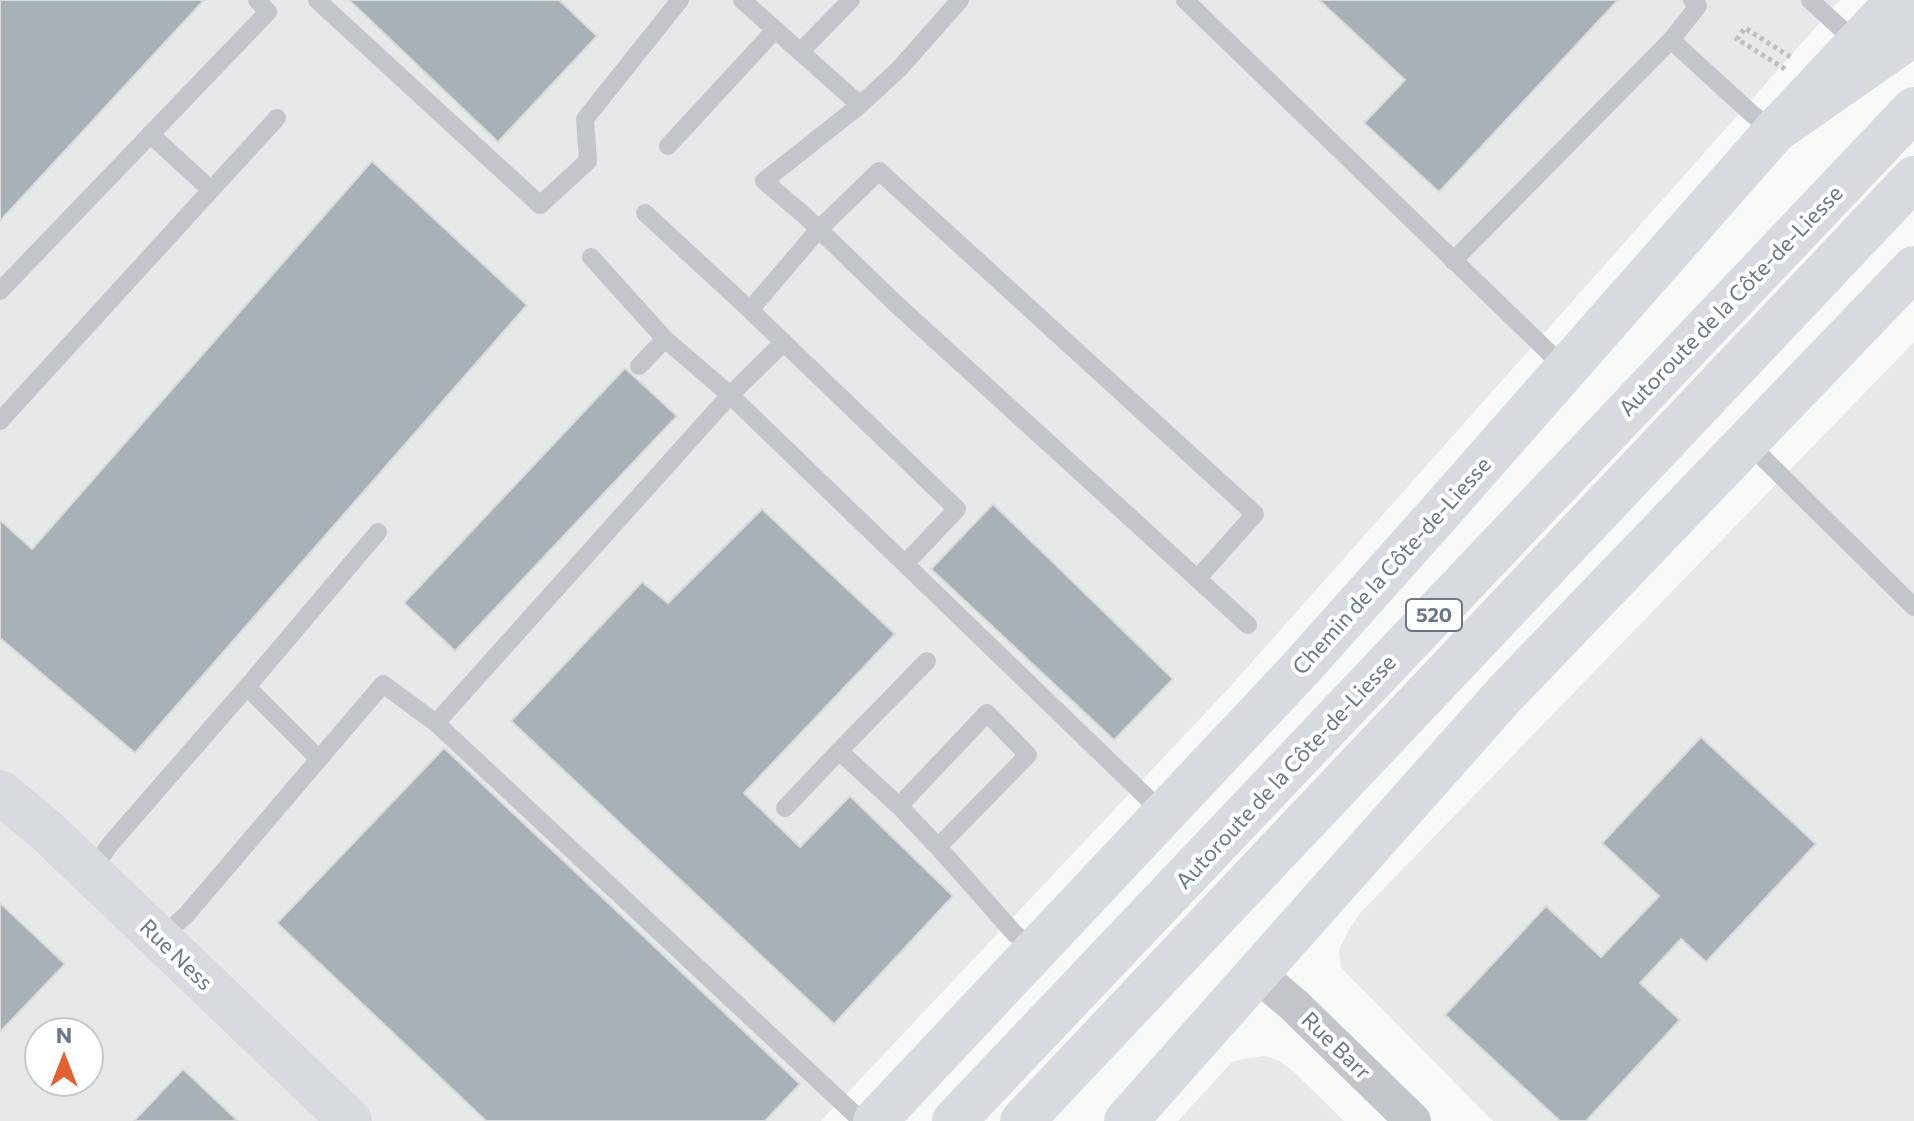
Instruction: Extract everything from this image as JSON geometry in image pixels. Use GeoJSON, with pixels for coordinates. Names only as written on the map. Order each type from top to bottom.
{"type":"FeatureCollection","features":[{"type":"Feature","properties":{"kind":"main road","name":"Chemin de la Côte-de-Liesse"},"geometry":{"type":"LineString","coordinates":[[875,1121],[1331,635],[1775,131],[1898,0]]}},
{"type":"Feature","properties":{"kind":"main road"},"geometry":{"type":"LineString","coordinates":[[1775,131],[1914,34]]}},
{"type":"Feature","properties":{"kind":"main road","name":"Autoroute de la Côte-de-Liesse"},"geometry":{"type":"LineString","coordinates":[[954,1121],[1914,109]]}},
{"type":"Feature","properties":{"kind":"main road","name":"520"},"geometry":{"type":"LineString","coordinates":[[1022,1121],[1914,178]]}},
{"type":"Feature","properties":{"kind":"main road"},"geometry":{"type":"LineString","coordinates":[[1126,1121],[1504,695],[1914,268]]}},
{"type":"Feature","properties":{"kind":"main road","name":"Rue Ness"},"geometry":{"type":"LineString","coordinates":[[0,792],[48,832],[350,1121]]}},
{"type":"Feature","properties":{"kind":"main road"},"geometry":{"type":"LineString","coordinates":[[1057,1121],[1124,1013]]}},
{"type":"Feature","properties":{"kind":"street","name":"Rue Barr"},"geometry":{"type":"LineString","coordinates":[[1256,973],[1294,1005],[1413,1121]]}},
{"type":"Feature","properties":{"kind":"lane"},"geometry":{"type":"LineString","coordinates":[[0,291],[268,12],[257,0]]}},
{"type":"Feature","properties":{"kind":"lane"},"geometry":{"type":"LineString","coordinates":[[317,0],[540,205],[588,161],[585,119],[680,0]]}},
{"type":"Feature","properties":{"kind":"lane"},"geometry":{"type":"LineString","coordinates":[[742,0],[860,105]]}},
{"type":"Feature","properties":{"kind":"lane"},"geometry":{"type":"LineString","coordinates":[[800,52],[851,0]]}},
{"type":"Feature","properties":{"kind":"lane"},"geometry":{"type":"LineString","coordinates":[[960,0],[899,69],[860,105],[764,181],[1248,625]]}},
{"type":"Feature","properties":{"kind":"lane"},"geometry":{"type":"LineString","coordinates":[[1185,0],[1566,369]]}},
{"type":"Feature","properties":{"kind":"lane"},"geometry":{"type":"LineString","coordinates":[[1453,261],[1671,40],[1698,6],[1692,0]]}},
{"type":"Feature","properties":{"kind":"lane"},"geometry":{"type":"LineString","coordinates":[[1810,0],[1857,43]]}},
{"type":"Feature","properties":{"kind":"lane"},"geometry":{"type":"LineString","coordinates":[[668,146],[775,30]]}},
{"type":"Feature","properties":{"kind":"lane"},"geometry":{"type":"LineString","coordinates":[[1671,40],[1775,131]]}},
{"type":"Feature","properties":{"kind":"lane"},"geometry":{"type":"LineString","coordinates":[[0,421],[277,118]]}},
{"type":"Feature","properties":{"kind":"lane"},"geometry":{"type":"LineString","coordinates":[[150,134],[211,190]]}},
{"type":"Feature","properties":{"kind":"lane"},"geometry":{"type":"LineString","coordinates":[[750,310],[819,229],[879,171],[1255,514],[1197,579]]}},
{"type":"Feature","properties":{"kind":"lane"},"geometry":{"type":"LineString","coordinates":[[645,213],[957,509],[905,564]]}},
{"type":"Feature","properties":{"kind":"lane"},"geometry":{"type":"LineString","coordinates":[[591,257],[665,339],[730,395],[1164,814]]}},
{"type":"Feature","properties":{"kind":"lane"},"geometry":{"type":"LineString","coordinates":[[639,366],[665,339]]}},
{"type":"Feature","properties":{"kind":"lane"},"geometry":{"type":"LineString","coordinates":[[436,723],[730,395],[784,342]]}},
{"type":"Feature","properties":{"kind":"lane"},"geometry":{"type":"LineString","coordinates":[[1747,442],[1914,607]]}},
{"type":"Feature","properties":{"kind":"lane"},"geometry":{"type":"LineString","coordinates":[[90,872],[112,842],[378,532]]}},
{"type":"Feature","properties":{"kind":"lane"},"geometry":{"type":"LineString","coordinates":[[785,808],[927,661]]}},
{"type":"Feature","properties":{"kind":"lane"},"geometry":{"type":"LineString","coordinates":[[159,939],[187,914],[383,684],[436,723],[862,1121]]}},
{"type":"Feature","properties":{"kind":"lane"},"geometry":{"type":"LineString","coordinates":[[247,687],[319,759]]}},
{"type":"Feature","properties":{"kind":"lane"},"geometry":{"type":"LineString","coordinates":[[899,806],[987,713],[1028,755],[938,847]]}},
{"type":"Feature","properties":{"kind":"lane"},"geometry":{"type":"LineString","coordinates":[[839,751],[899,806],[1015,934],[1037,950]]}},
{"type":"Feature","properties":{"kind":"path"},"geometry":{"type":"LineString","coordinates":[[1769,58],[1737,39],[1745,28],[1799,62]]}},
{"type":"Feature","properties":{"kind":"shaded area"},"geometry":{"type":"Polygon","coordinates":[[[0,0],[1840,0],[1228,689],[821,1121],[0,1121],[0,0]]]}},
{"type":"Feature","properties":{"kind":"shaded area"},"geometry":{"type":"Polygon","coordinates":[[[1914,342],[1914,1121],[1493,1121],[1341,968],[1339,950],[1348,931],[1361,912],[1914,342]]]}},
{"type":"Feature","properties":{"kind":"shaded area"},"geometry":{"type":"Polygon","coordinates":[[[1265,1056],[1278,1060],[1294,1072],[1344,1121],[1178,1121],[1232,1062],[1265,1056]]]}},
{"type":"Feature","properties":{"kind":"building"},"geometry":{"type":"Polygon","coordinates":[[[0,0],[204,0],[0,221],[0,0]]]}},
{"type":"Feature","properties":{"kind":"building"},"geometry":{"type":"Polygon","coordinates":[[[349,0],[559,0],[597,36],[498,142],[349,0]]]}},
{"type":"Feature","properties":{"kind":"building"},"geometry":{"type":"Polygon","coordinates":[[[1319,0],[1618,0],[1439,192],[1364,123],[1405,80],[1319,0]]]}},
{"type":"Feature","properties":{"kind":"building"},"geometry":{"type":"Polygon","coordinates":[[[372,161],[527,305],[135,753],[0,638],[0,520],[32,549],[372,161]]]}},
{"type":"Feature","properties":{"kind":"building"},"geometry":{"type":"Polygon","coordinates":[[[625,368],[677,416],[455,651],[404,603],[625,368]]]}},
{"type":"Feature","properties":{"kind":"building"},"geometry":{"type":"Polygon","coordinates":[[[993,504],[1173,679],[1114,740],[931,569],[993,504]]]}},
{"type":"Feature","properties":{"kind":"building"},"geometry":{"type":"Polygon","coordinates":[[[762,509],[895,634],[744,793],[800,847],[850,796],[953,896],[834,1024],[511,721],[642,582],[668,603],[762,509]]]}},
{"type":"Feature","properties":{"kind":"building"},"geometry":{"type":"Polygon","coordinates":[[[1701,737],[1816,844],[1706,962],[1681,939],[1640,983],[1680,1020],[1586,1121],[1560,1121],[1445,1015],[1546,906],[1601,957],[1659,896],[1602,843],[1701,737]]]}},
{"type":"Feature","properties":{"kind":"building"},"geometry":{"type":"Polygon","coordinates":[[[444,748],[800,1084],[765,1121],[486,1121],[277,923],[444,748]]]}},
{"type":"Feature","properties":{"kind":"building"},"geometry":{"type":"Polygon","coordinates":[[[0,903],[65,964],[0,1032],[0,903]]]}},
{"type":"Feature","properties":{"kind":"building"},"geometry":{"type":"Polygon","coordinates":[[[183,1069],[238,1121],[134,1121],[183,1069]]]}}]}
